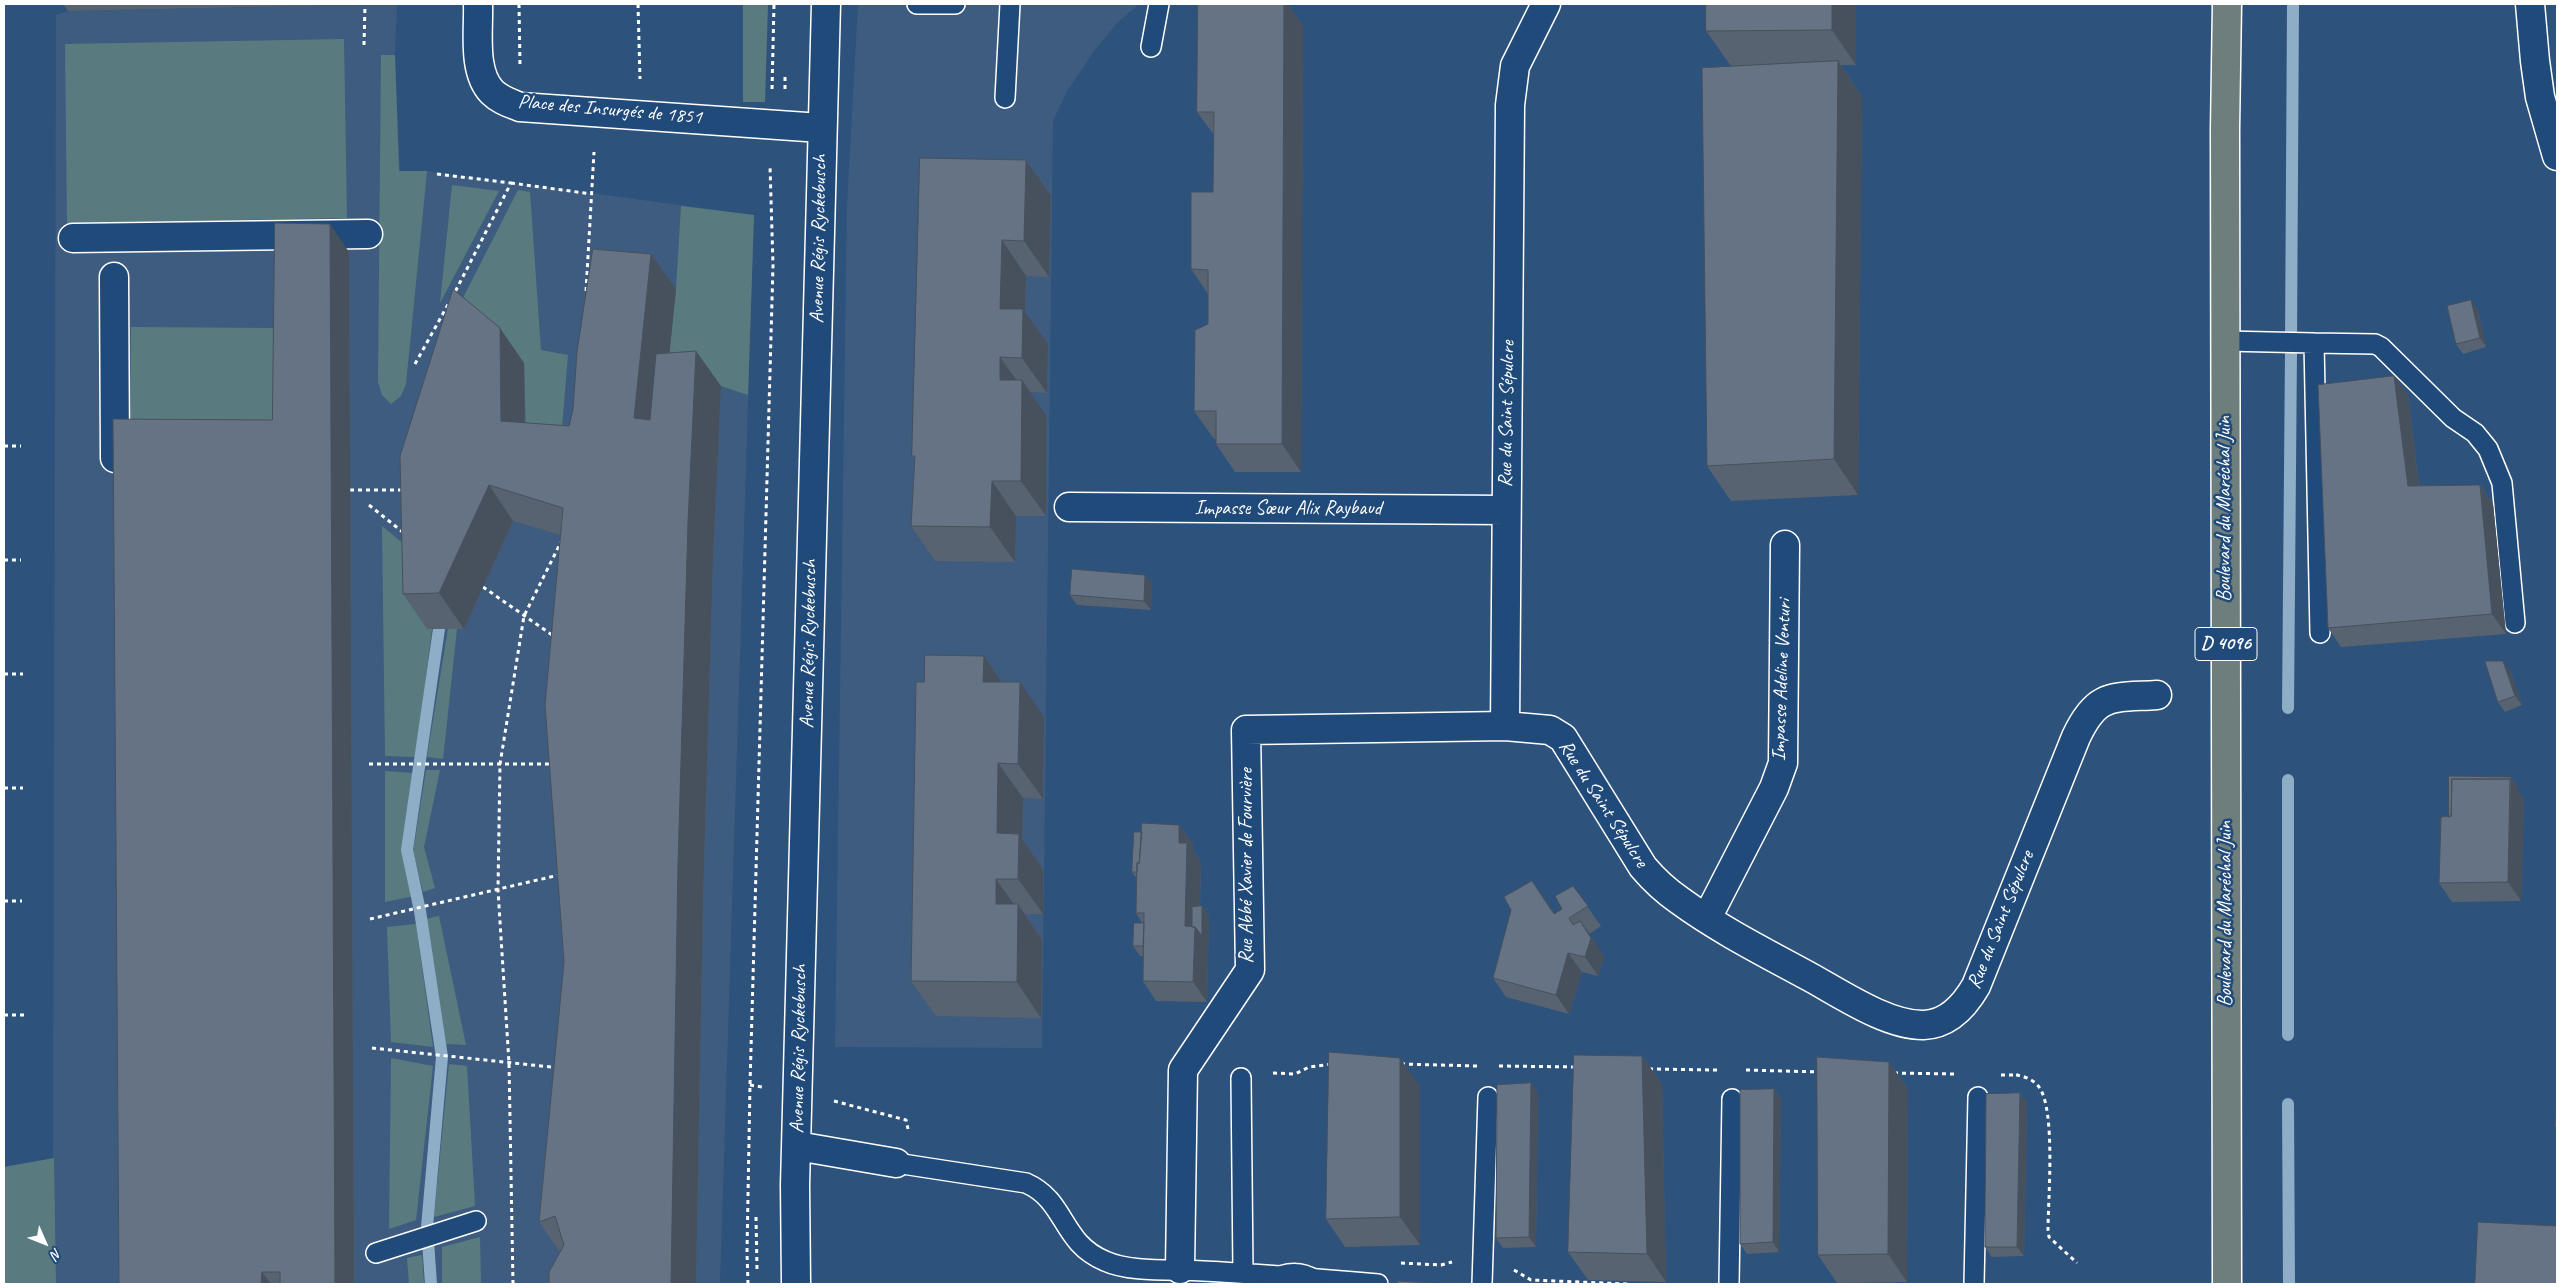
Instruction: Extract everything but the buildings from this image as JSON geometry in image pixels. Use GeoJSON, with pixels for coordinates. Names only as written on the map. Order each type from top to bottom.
{"type":"FeatureCollection","features":[{"type":"Feature","properties":{"kind":"main road","name":"Boulevard du Maréchal Juin"},"geometry":{"type":"LineString","coordinates":[[2227,4],[2225,341],[2227,1284]]}},
{"type":"Feature","properties":{"kind":"street","name":"Place des Insurgés de 1851"},"geometry":{"type":"LineString","coordinates":[[478,4],[481,70],[486,84],[502,100],[520,107],[821,128]]}},
{"type":"Feature","properties":{"kind":"street","name":"Avenue Régis Ryckebusch"},"geometry":{"type":"LineString","coordinates":[[796,1284],[797,1146],[821,128],[826,4]]}},
{"type":"Feature","properties":{"kind":"street","name":"Rue du Saint Sépulcre"},"geometry":{"type":"LineString","coordinates":[[1546,4],[1515,66],[1510,105],[1505,726],[1550,730],[1563,738],[1643,867],[1661,886],[1752,946],[1876,1012],[1908,1024],[1925,1025],[1941,1021],[1959,1009],[1976,986],[2083,722],[2102,700],[2157,696]]}},
{"type":"Feature","properties":{"kind":"street"},"geometry":{"type":"LineString","coordinates":[[2530,4],[2534,61],[2540,97],[2557,156]]}},
{"type":"Feature","properties":{"kind":"street"},"geometry":{"type":"LineString","coordinates":[[73,238],[368,234]]}},
{"type":"Feature","properties":{"kind":"street"},"geometry":{"type":"LineString","coordinates":[[283,264],[284,235]]}},
{"type":"Feature","properties":{"kind":"street"},"geometry":{"type":"LineString","coordinates":[[114,277],[116,486]]}},
{"type":"Feature","properties":{"kind":"street","name":"Impasse Sœur Alix Raybaud"},"geometry":{"type":"LineString","coordinates":[[1069,507],[1506,510]]}},
{"type":"Feature","properties":{"kind":"street","name":"Impasse Adeline Venturi"},"geometry":{"type":"LineString","coordinates":[[1707,918],[1774,788],[1783,763],[1785,545]]}},
{"type":"Feature","properties":{"kind":"street","name":"Rue Abbé Xavier de Fourvière"},"geometry":{"type":"LineString","coordinates":[[1180,1269],[1183,1070],[1250,970],[1246,730],[1505,726]]}},
{"type":"Feature","properties":{"kind":"street"},"geometry":{"type":"LineString","coordinates":[[797,1146],[896,1163]]}},
{"type":"Feature","properties":{"kind":"lane"},"geometry":{"type":"LineString","coordinates":[[917,4],[955,4]]}},
{"type":"Feature","properties":{"kind":"lane"},"geometry":{"type":"LineString","coordinates":[[1005,98],[1010,4]]}},
{"type":"Feature","properties":{"kind":"lane"},"geometry":{"type":"LineString","coordinates":[[1151,47],[1158,4]]}},
{"type":"Feature","properties":{"kind":"lane"},"geometry":{"type":"LineString","coordinates":[[2225,341],[2375,344],[2382,347],[2453,418],[2475,434],[2488,449],[2502,483],[2515,623]]}},
{"type":"Feature","properties":{"kind":"lane"},"geometry":{"type":"LineString","coordinates":[[2314,343],[2320,633]]}},
{"type":"Feature","properties":{"kind":"lane"},"geometry":{"type":"LineString","coordinates":[[1241,1078],[1243,1273]]}},
{"type":"Feature","properties":{"kind":"lane"},"geometry":{"type":"LineString","coordinates":[[1482,1284],[1488,1097]]}},
{"type":"Feature","properties":{"kind":"lane"},"geometry":{"type":"LineString","coordinates":[[1974,1284],[1978,1097]]}},
{"type":"Feature","properties":{"kind":"lane"},"geometry":{"type":"LineString","coordinates":[[1729,1284],[1732,1099]]}},
{"type":"Feature","properties":{"kind":"lane"},"geometry":{"type":"LineString","coordinates":[[896,1163],[1026,1182],[1048,1196],[1075,1241],[1090,1254],[1107,1262],[1127,1267],[1243,1273],[1295,1282],[1378,1284]]}},
{"type":"Feature","properties":{"kind":"lane"},"geometry":{"type":"LineString","coordinates":[[376,1253],[476,1220]]}},
{"type":"Feature","properties":{"kind":"path"},"geometry":{"type":"LineString","coordinates":[[772,92],[774,4]]}},
{"type":"Feature","properties":{"kind":"path"},"geometry":{"type":"LineString","coordinates":[[364,45],[365,5]]}},
{"type":"Feature","properties":{"kind":"path"},"geometry":{"type":"LineString","coordinates":[[586,300],[594,152]]}},
{"type":"Feature","properties":{"kind":"path"},"geometry":{"type":"LineString","coordinates":[[748,1284],[746,1252],[773,265],[770,166]]}},
{"type":"Feature","properties":{"kind":"path"},"geometry":{"type":"LineString","coordinates":[[437,174],[592,194]]}},
{"type":"Feature","properties":{"kind":"path"},"geometry":{"type":"LineString","coordinates":[[415,364],[512,183]]}},
{"type":"Feature","properties":{"kind":"path"},"geometry":{"type":"LineString","coordinates":[[4,446],[21,446]]}},
{"type":"Feature","properties":{"kind":"path"},"geometry":{"type":"LineString","coordinates":[[350,490],[406,490]]}},
{"type":"Feature","properties":{"kind":"path"},"geometry":{"type":"LineString","coordinates":[[368,505],[412,539]]}},
{"type":"Feature","properties":{"kind":"path"},"geometry":{"type":"LineString","coordinates":[[513,1284],[509,1063],[498,890],[500,764],[524,616],[564,536]]}},
{"type":"Feature","properties":{"kind":"path"},"geometry":{"type":"LineString","coordinates":[[4,560],[22,560]]}},
{"type":"Feature","properties":{"kind":"path"},"geometry":{"type":"LineString","coordinates":[[483,587],[562,642]]}},
{"type":"Feature","properties":{"kind":"path"},"geometry":{"type":"LineString","coordinates":[[4,674],[23,674]]}},
{"type":"Feature","properties":{"kind":"path"},"geometry":{"type":"LineString","coordinates":[[369,764],[563,764]]}},
{"type":"Feature","properties":{"kind":"path"},"geometry":{"type":"LineString","coordinates":[[4,788],[23,788]]}},
{"type":"Feature","properties":{"kind":"path"},"geometry":{"type":"LineString","coordinates":[[370,919],[561,875]]}},
{"type":"Feature","properties":{"kind":"path"},"geometry":{"type":"LineString","coordinates":[[4,901],[22,901]]}},
{"type":"Feature","properties":{"kind":"path"},"geometry":{"type":"LineString","coordinates":[[4,1015],[24,1015]]}},
{"type":"Feature","properties":{"kind":"path"},"geometry":{"type":"LineString","coordinates":[[372,1048],[551,1067]]}},
{"type":"Feature","properties":{"kind":"path"},"geometry":{"type":"LineString","coordinates":[[1266,1073],[1295,1074],[1309,1067],[1339,1063]]}},
{"type":"Feature","properties":{"kind":"path"},"geometry":{"type":"LineString","coordinates":[[1399,1064],[1478,1066]]}},
{"type":"Feature","properties":{"kind":"path"},"geometry":{"type":"LineString","coordinates":[[1488,1066],[1578,1067]]}},
{"type":"Feature","properties":{"kind":"path"},"geometry":{"type":"LineString","coordinates":[[1648,1069],[1718,1070]]}},
{"type":"Feature","properties":{"kind":"path"},"geometry":{"type":"LineString","coordinates":[[1738,1070],[1828,1072]]}},
{"type":"Feature","properties":{"kind":"path"},"geometry":{"type":"LineString","coordinates":[[1888,1073],[1958,1074]]}},
{"type":"Feature","properties":{"kind":"path"},"geometry":{"type":"LineString","coordinates":[[1998,1075],[2018,1075],[2029,1079],[2040,1088],[2048,1112],[2049,1237],[2077,1264]]}},
{"type":"Feature","properties":{"kind":"path"},"geometry":{"type":"LineString","coordinates":[[1978,1097],[2000,1078],[2018,1075]]}},
{"type":"Feature","properties":{"kind":"shaded area"},"geometry":{"type":"Polygon","coordinates":[[[397,4],[395,55],[400,171],[427,171],[754,215],[720,1284],[4,1284],[4,1167],[53,1159],[56,15],[68,11],[397,4]]]}},
{"type":"Feature","properties":{"kind":"shaded area"},"geometry":{"type":"Polygon","coordinates":[[[858,4],[1139,4],[1117,23],[1094,51],[1066,93],[1053,121],[1042,1048],[835,1047],[847,204],[858,4]]]}},
{"type":"Feature","properties":{"kind":"green space"},"geometry":{"type":"Polygon","coordinates":[[[743,4],[768,4],[765,102],[743,102],[743,4]]]}},
{"type":"Feature","properties":{"kind":"green space"},"geometry":{"type":"Polygon","coordinates":[[[344,39],[347,218],[67,223],[65,44],[344,39]]]}},
{"type":"Feature","properties":{"kind":"green space"},"geometry":{"type":"Polygon","coordinates":[[[381,55],[395,55],[399,171],[427,171],[406,384],[401,396],[391,404],[382,395],[378,382],[381,55]]]}},
{"type":"Feature","properties":{"kind":"green space"},"geometry":{"type":"Polygon","coordinates":[[[452,185],[499,191],[440,303],[452,185]]]}},
{"type":"Feature","properties":{"kind":"green space"},"geometry":{"type":"Polygon","coordinates":[[[518,190],[530,192],[541,350],[568,355],[561,440],[526,434],[524,363],[442,339],[518,190]]]}},
{"type":"Feature","properties":{"kind":"green space"},"geometry":{"type":"Polygon","coordinates":[[[681,206],[754,215],[748,395],[721,386],[681,389],[659,453],[676,289],[681,206]]]}},
{"type":"Feature","properties":{"kind":"green space"},"geometry":{"type":"Polygon","coordinates":[[[131,327],[275,328],[274,425],[130,424],[131,327]]]}},
{"type":"Feature","properties":{"kind":"green space"},"geometry":{"type":"Polygon","coordinates":[[[382,526],[427,563],[427,629],[432,629],[416,757],[385,756],[382,526]]]}},
{"type":"Feature","properties":{"kind":"green space"},"geometry":{"type":"Polygon","coordinates":[[[448,629],[457,629],[443,759],[427,757],[448,629]]]}},
{"type":"Feature","properties":{"kind":"green space"},"geometry":{"type":"Polygon","coordinates":[[[426,770],[440,770],[424,847],[435,888],[423,892],[413,852],[426,770]]]}},
{"type":"Feature","properties":{"kind":"green space"},"geometry":{"type":"Polygon","coordinates":[[[385,771],[413,773],[402,847],[414,896],[385,902],[385,771]]]}},
{"type":"Feature","properties":{"kind":"green space"},"geometry":{"type":"Polygon","coordinates":[[[439,916],[466,1045],[446,1044],[425,919],[439,916]]]}},
{"type":"Feature","properties":{"kind":"green space"},"geometry":{"type":"Polygon","coordinates":[[[416,924],[433,1047],[391,1042],[387,927],[416,924]]]}},
{"type":"Feature","properties":{"kind":"green space"},"geometry":{"type":"Polygon","coordinates":[[[391,1058],[433,1066],[416,1220],[389,1229],[391,1058]]]}},
{"type":"Feature","properties":{"kind":"green space"},"geometry":{"type":"Polygon","coordinates":[[[449,1064],[467,1066],[475,1206],[434,1217],[449,1064]]]}},
{"type":"Feature","properties":{"kind":"green space"},"geometry":{"type":"Polygon","coordinates":[[[54,1158],[56,1284],[4,1284],[4,1167],[54,1158]]]}},
{"type":"Feature","properties":{"kind":"green space"},"geometry":{"type":"Polygon","coordinates":[[[480,1237],[481,1284],[442,1284],[442,1247],[480,1237]]]}},
{"type":"Feature","properties":{"kind":"green space"},"geometry":{"type":"Polygon","coordinates":[[[422,1255],[424,1284],[409,1284],[407,1258],[422,1255]]]}},
{"type":"Feature","properties":{"kind":"waterway"},"geometry":{"type":"LineString","coordinates":[[2291,342],[2293,4]]}},
{"type":"Feature","properties":{"kind":"waterway"},"geometry":{"type":"LineString","coordinates":[[2288,708],[2291,351]]}},
{"type":"Feature","properties":{"kind":"waterway"},"geometry":{"type":"LineString","coordinates":[[431,1284],[427,1227],[442,1057],[420,911],[407,850],[439,629]]}},
{"type":"Feature","properties":{"kind":"waterway"},"geometry":{"type":"LineString","coordinates":[[2288,780],[2288,1035]]}},
{"type":"Feature","properties":{"kind":"waterway"},"geometry":{"type":"LineString","coordinates":[[2288,1104],[2289,1284]]}}]}
